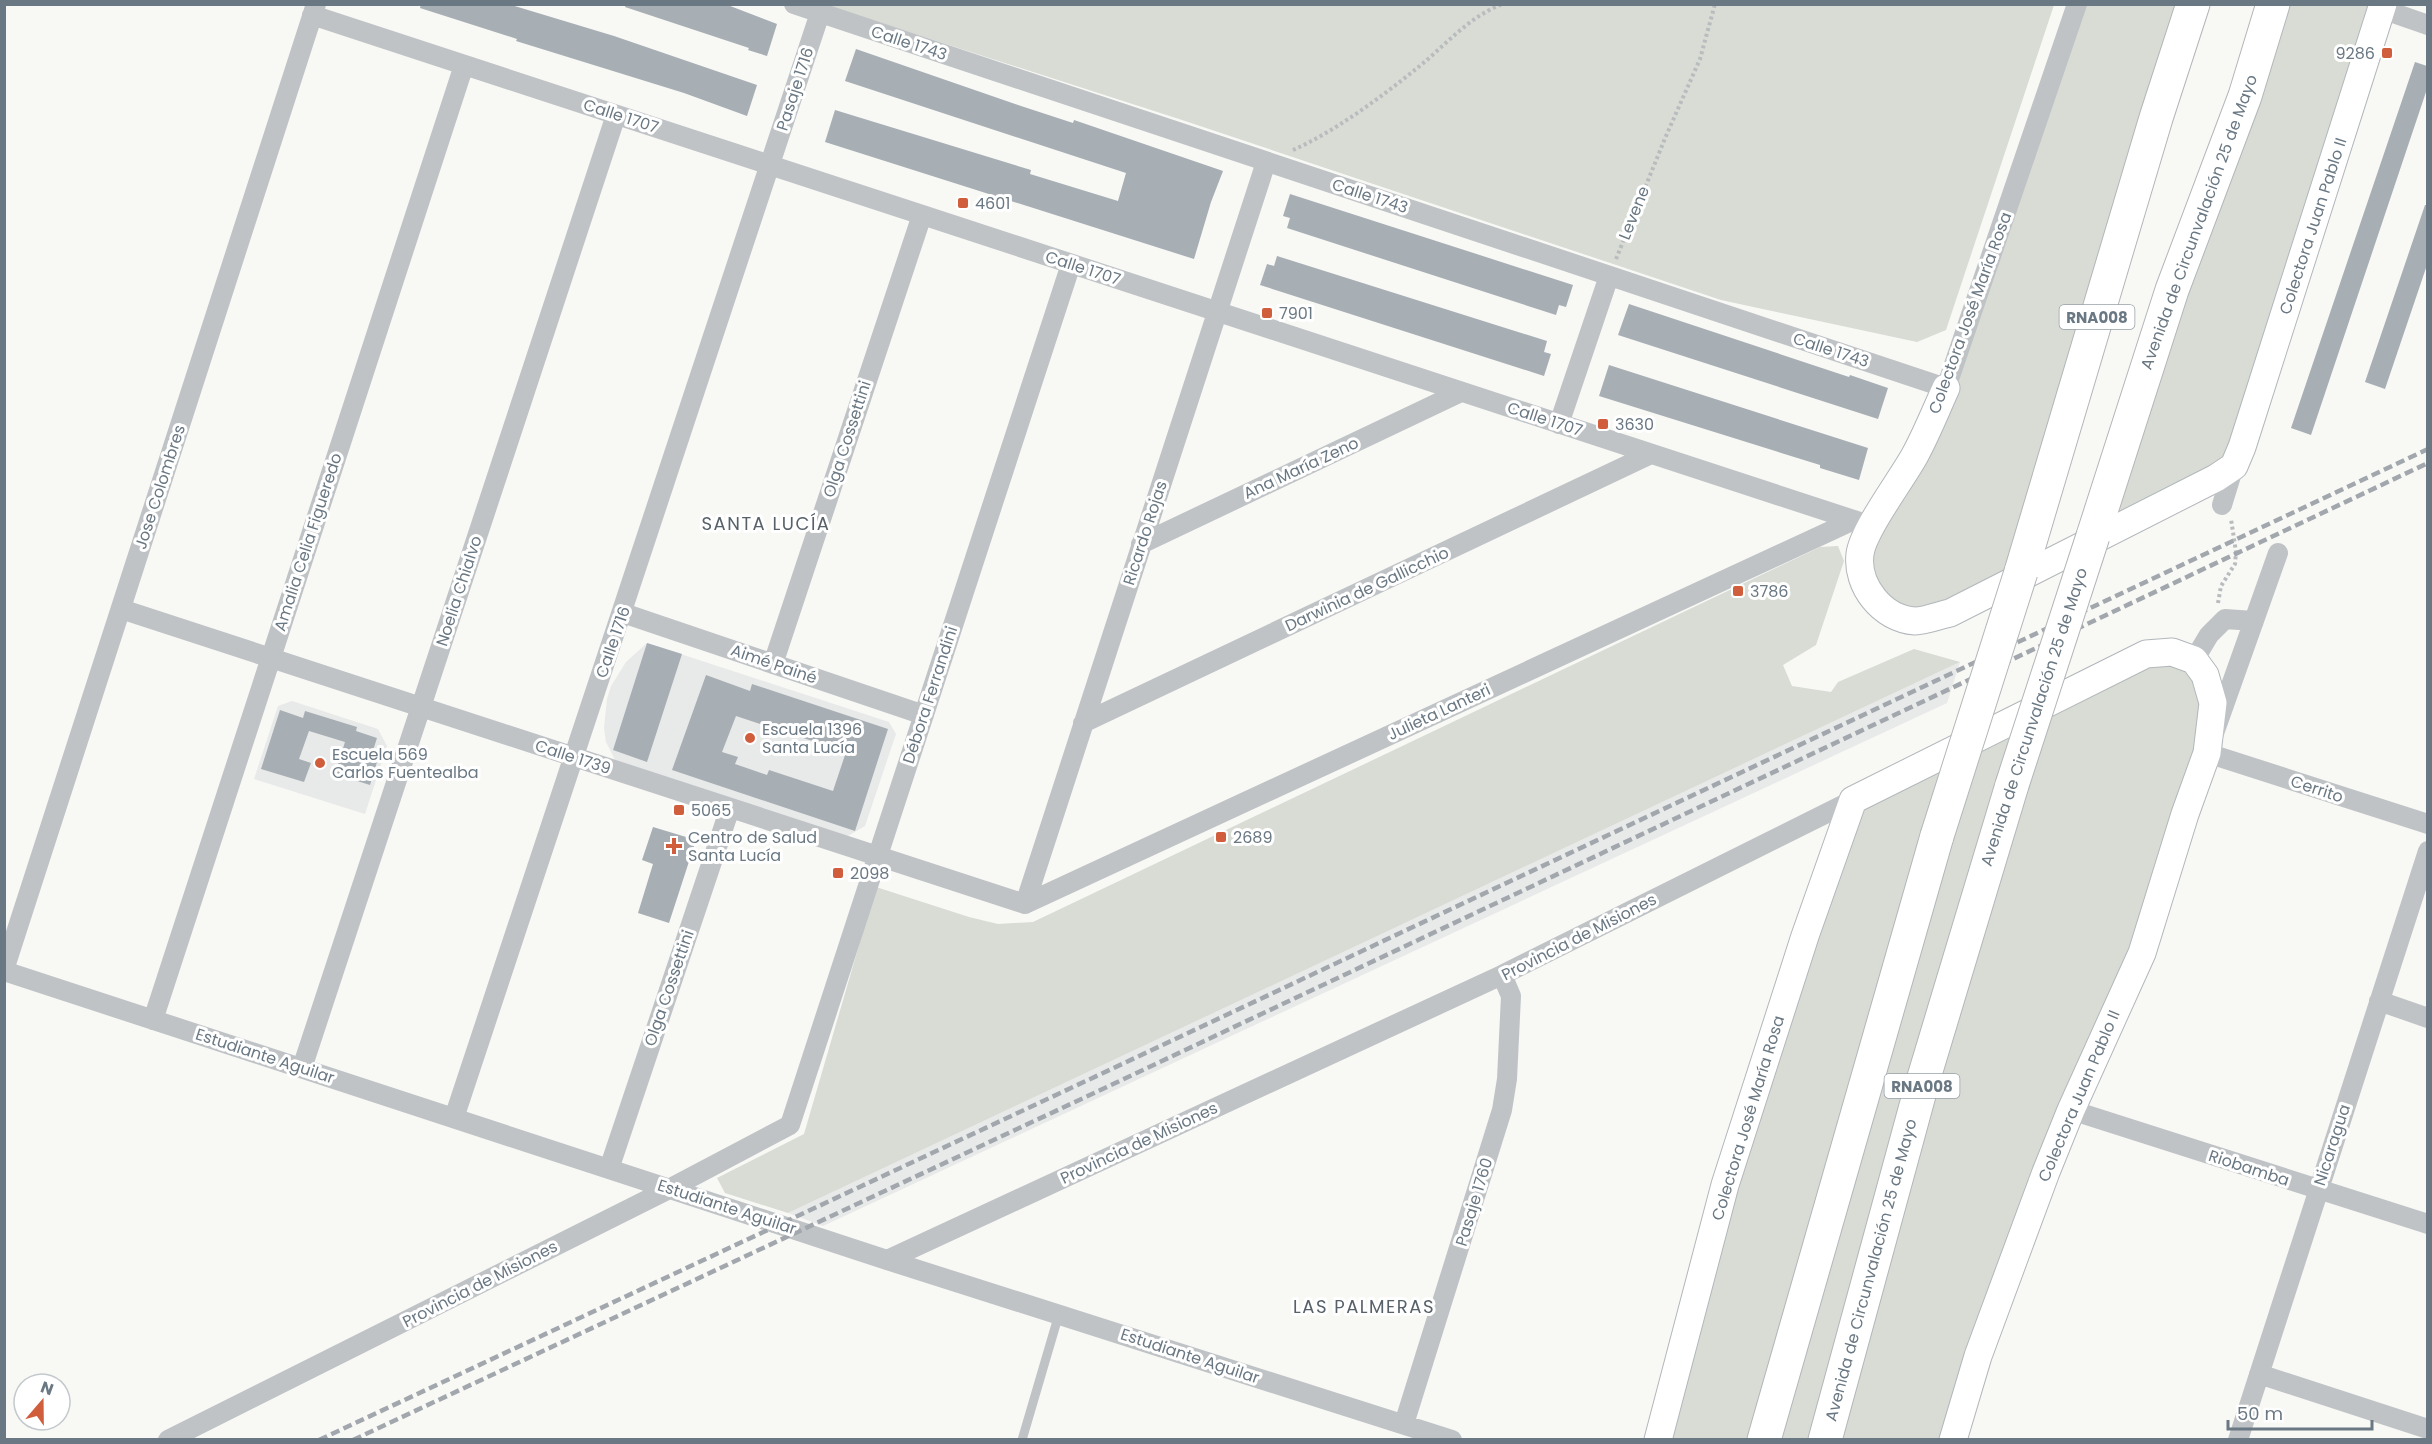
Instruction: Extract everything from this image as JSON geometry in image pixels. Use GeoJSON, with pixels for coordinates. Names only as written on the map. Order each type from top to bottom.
{"type":"FeatureCollection","features":[{"type":"Feature","properties":{"kind":"highway"},"geometry":{"type":"LineString","coordinates":[[2156,118],[2175,4]]}},
{"type":"Feature","properties":{"kind":"highway","name":"RNA008"},"geometry":{"type":"LineString","coordinates":[[1764,1440],[1937,836],[2039,516],[2156,118],[2193,4]]}},
{"type":"Feature","properties":{"kind":"highway","name":"Avenida de Circunvalación 25 de Mayo"},"geometry":{"type":"LineString","coordinates":[[1825,1440],[1922,1084],[2012,785],[2172,290],[2245,96],[2273,4]]}},
{"type":"Feature","properties":{"kind":"highway"},"geometry":{"type":"LineString","coordinates":[[2245,96],[2286,4]]}},
{"type":"Feature","properties":{"kind":"main road","name":"Colectora Juan Pablo II"},"geometry":{"type":"LineString","coordinates":[[2238,457],[2383,7]]}},
{"type":"Feature","properties":{"kind":"main road","name":"Colectora José María Rosa"},"geometry":{"type":"LineString","coordinates":[[1946,388],[1916,454],[1863,523],[1860,553],[1861,577],[1874,600],[1893,615],[1915,621],[1950,613],[2216,478],[2238,457]]}},
{"type":"Feature","properties":{"kind":"main road","name":"Provincia de Misiones"},"geometry":{"type":"LineString","coordinates":[[1853,800],[2146,654],[2172,652],[2194,660]]}},
{"type":"Feature","properties":{"kind":"main road","name":"Colectora Juan Pablo II"},"geometry":{"type":"LineString","coordinates":[[1953,1440],[1978,1356],[2071,1110],[2142,952],[2185,814],[2207,753],[2213,703],[2205,675],[2194,660]]}},
{"type":"Feature","properties":{"kind":"main road","name":"Colectora José María Rosa"},"geometry":{"type":"LineString","coordinates":[[1658,1440],[1725,1185],[1805,936],[1853,800]]}},
{"type":"Feature","properties":{"kind":"street","name":"Calle 1743"},"geometry":{"type":"LineString","coordinates":[[794,4],[1946,388]]}},
{"type":"Feature","properties":{"kind":"street","name":"Colectora José María Rosa"},"geometry":{"type":"LineString","coordinates":[[1946,388],[2077,4]]}},
{"type":"Feature","properties":{"kind":"street"},"geometry":{"type":"LineString","coordinates":[[2383,7],[2427,24]]}},
{"type":"Feature","properties":{"kind":"street","name":"Calle 1707"},"geometry":{"type":"LineString","coordinates":[[314,10],[616,115],[1863,523]]}},
{"type":"Feature","properties":{"kind":"street","name":"Jose Colombres"},"geometry":{"type":"LineString","coordinates":[[4,971],[314,10]]}},
{"type":"Feature","properties":{"kind":"street","name":"Pasaje 1716"},"geometry":{"type":"LineString","coordinates":[[770,165],[820,13]]}},
{"type":"Feature","properties":{"kind":"street","name":"Amalia Celia Figueredo"},"geometry":{"type":"LineString","coordinates":[[153,1020],[464,64]]}},
{"type":"Feature","properties":{"kind":"street","name":"Noelia Chialvo"},"geometry":{"type":"LineString","coordinates":[[302,1068],[616,115]]}},
{"type":"Feature","properties":{"kind":"street","name":"Ricardo Rojas"},"geometry":{"type":"LineString","coordinates":[[1025,904],[1266,162]]}},
{"type":"Feature","properties":{"kind":"street","name":"Calle 1716"},"geometry":{"type":"LineString","coordinates":[[454,1118],[624,613],[770,165]]}},
{"type":"Feature","properties":{"kind":"street","name":"Olga Cossettini"},"geometry":{"type":"LineString","coordinates":[[772,663],[922,215]]}},
{"type":"Feature","properties":{"kind":"street","name":"Débora Ferrandini"},"geometry":{"type":"LineString","coordinates":[[790,1125],[1071,264]]}},
{"type":"Feature","properties":{"kind":"street"},"geometry":{"type":"LineString","coordinates":[[1559,424],[1609,276]]}},
{"type":"Feature","properties":{"kind":"street","name":"Ana María Zeno"},"geometry":{"type":"LineString","coordinates":[[1141,544],[1461,392]]}},
{"type":"Feature","properties":{"kind":"street","name":"Darwinia de Gallicchio"},"geometry":{"type":"LineString","coordinates":[[1083,723],[1651,454]]}},
{"type":"Feature","properties":{"kind":"street","name":"Colectora Juan Pablo II"},"geometry":{"type":"LineString","coordinates":[[2222,505],[2238,457]]}},
{"type":"Feature","properties":{"kind":"street","name":"Julieta Lanteri"},"geometry":{"type":"LineString","coordinates":[[1025,904],[1863,523]]}},
{"type":"Feature","properties":{"kind":"street","name":"Colectora Juan Pablo II"},"geometry":{"type":"LineString","coordinates":[[2207,753],[2278,554]]}},
{"type":"Feature","properties":{"kind":"street","name":"Calle 1739"},"geometry":{"type":"LineString","coordinates":[[121,609],[1025,904]]}},
{"type":"Feature","properties":{"kind":"street","name":"Aimé Painé"},"geometry":{"type":"LineString","coordinates":[[624,613],[924,715]]}},
{"type":"Feature","properties":{"kind":"street"},"geometry":{"type":"LineString","coordinates":[[2194,660],[2209,635],[2225,619],[2254,621]]}},
{"type":"Feature","properties":{"kind":"street","name":"Cerrito"},"geometry":{"type":"LineString","coordinates":[[2207,753],[2427,824]]}},
{"type":"Feature","properties":{"kind":"street","name":"Provincia de Misiones"},"geometry":{"type":"LineString","coordinates":[[886,1260],[1502,975],[1853,800]]}},
{"type":"Feature","properties":{"kind":"street","name":"Olga Cossettini"},"geometry":{"type":"LineString","coordinates":[[609,1169],[730,808]]}},
{"type":"Feature","properties":{"kind":"street","name":"Nicaragua"},"geometry":{"type":"LineString","coordinates":[[2238,1440],[2427,850]]}},
{"type":"Feature","properties":{"kind":"street","name":"Estudiante Aguilar"},"geometry":{"type":"LineString","coordinates":[[4,971],[886,1260],[1452,1440]]}},
{"type":"Feature","properties":{"kind":"street","name":"Pasaje 1760"},"geometry":{"type":"LineString","coordinates":[[1404,1424],[1503,1110],[1507,1080],[1511,996],[1502,975]]}},
{"type":"Feature","properties":{"kind":"street"},"geometry":{"type":"LineString","coordinates":[[2379,1001],[2427,1017]]}},
{"type":"Feature","properties":{"kind":"street","name":"Riobamba"},"geometry":{"type":"LineString","coordinates":[[2071,1110],[2427,1224]]}},
{"type":"Feature","properties":{"kind":"street","name":"Provincia de Misiones"},"geometry":{"type":"LineString","coordinates":[[168,1440],[669,1189],[790,1125]]}},
{"type":"Feature","properties":{"kind":"street"},"geometry":{"type":"LineString","coordinates":[[2259,1374],[2427,1429]]}},
{"type":"Feature","properties":{"kind":"lane"},"geometry":{"type":"LineString","coordinates":[[1022,1440],[1059,1314]]}},
{"type":"Feature","properties":{"kind":"path"},"geometry":{"type":"LineString","coordinates":[[1266,162],[1319,138],[1414,70],[1485,11],[1503,4]]}},
{"type":"Feature","properties":{"kind":"path","name":"Levene"},"geometry":{"type":"LineString","coordinates":[[1609,276],[1700,59],[1715,4]]}},
{"type":"Feature","properties":{"kind":"path"},"geometry":{"type":"LineString","coordinates":[[2216,628],[2221,586],[2235,564],[2236,552],[2230,512],[2222,505]]}},
{"type":"Feature","properties":{"kind":"shaded area"},"geometry":{"type":"Polygon","coordinates":[[[825,5],[2054,5],[1946,330],[1917,342],[1721,300],[1179,119],[825,5]]]}},
{"type":"Feature","properties":{"kind":"shaded area"},"geometry":{"type":"Polygon","coordinates":[[[2077,5],[2193,5],[2021,572],[1915,621],[1874,601],[1872,526],[1916,454],[2077,5]]]}},
{"type":"Feature","properties":{"kind":"shaded area"},"geometry":{"type":"Polygon","coordinates":[[[2273,5],[2383,5],[2242,447],[2093,536],[2273,5]]]}},
{"type":"Feature","properties":{"kind":"shaded area"},"geometry":{"type":"Polygon","coordinates":[[[1838,546],[1844,561],[1816,645],[1783,665],[1792,686],[1831,692],[1838,682],[1914,649],[1960,662],[788,1213],[725,1193],[717,1178],[804,1134],[876,887],[998,924],[1033,922],[1820,547],[1838,546]]]}},
{"type":"Feature","properties":{"kind":"shaded area","name":"Escuela 1396 Santa Lucía"},"geometry":{"type":"Polygon","coordinates":[[[647,643],[889,722],[896,734],[865,826],[846,837],[615,760],[606,742],[604,728],[607,699],[611,686],[626,662],[647,643]]]}},
{"type":"Feature","properties":{"kind":"shaded area"},"geometry":{"type":"Polygon","coordinates":[[[2146,654],[2194,660],[2207,753],[1953,1439],[1658,1440],[1853,800],[2146,654]]]}},
{"type":"Feature","properties":{"kind":"shaded area"},"geometry":{"type":"Polygon","coordinates":[[[1960,662],[1947,703],[823,1226],[788,1213],[1960,662]]]}},
{"type":"Feature","properties":{"kind":"shaded area","name":"Escuela 569 Carlos Fuentealba"},"geometry":{"type":"Polygon","coordinates":[[[292,701],[378,729],[387,746],[365,814],[254,779],[278,706],[292,701]]]}},
{"type":"Feature","properties":{"kind":"building"},"geometry":{"type":"Polygon","coordinates":[[[421,4],[508,4],[614,36],[757,85],[747,116],[684,93],[516,41],[517,39],[420,8],[421,4]]]}},
{"type":"Feature","properties":{"kind":"building"},"geometry":{"type":"Polygon","coordinates":[[[626,4],[725,4],[777,24],[767,56],[625,7],[626,4]]]}},
{"type":"Feature","properties":{"kind":"building"},"geometry":{"type":"Polygon","coordinates":[[[856,49],[1021,106],[1073,123],[1074,120],[1223,171],[1194,259],[825,142],[835,110],[1031,170],[1030,174],[1118,201],[1126,173],[845,81],[856,49]]]}},
{"type":"Feature","properties":{"kind":"building"},"geometry":{"type":"Polygon","coordinates":[[[2415,62],[2427,66],[2427,89],[2311,435],[2291,428],[2415,62]]]}},
{"type":"Feature","properties":{"kind":"building"},"geometry":{"type":"Polygon","coordinates":[[[1290,194],[1573,285],[1566,307],[1559,305],[1556,315],[1287,228],[1290,218],[1283,216],[1290,194]]]}},
{"type":"Feature","properties":{"kind":"building"},"geometry":{"type":"Polygon","coordinates":[[[2425,205],[2427,205],[2427,265],[2385,389],[2365,382],[2425,205]]]}},
{"type":"Feature","properties":{"kind":"building"},"geometry":{"type":"Polygon","coordinates":[[[1277,256],[1547,341],[1544,352],[1551,354],[1544,376],[1260,285],[1267,264],[1274,266],[1277,256]]]}},
{"type":"Feature","properties":{"kind":"building"},"geometry":{"type":"Polygon","coordinates":[[[1629,304],[1888,388],[1878,419],[1618,335],[1629,304]]]}},
{"type":"Feature","properties":{"kind":"building"},"geometry":{"type":"Polygon","coordinates":[[[1609,365],[1868,448],[1859,480],[1820,468],[1820,465],[1599,396],[1609,365]]]}},
{"type":"Feature","properties":{"kind":"building"},"geometry":{"type":"Polygon","coordinates":[[[647,643],[682,654],[647,762],[613,750],[647,643]]]}},
{"type":"Feature","properties":{"kind":"building"},"geometry":{"type":"Polygon","coordinates":[[[706,675],[750,691],[752,684],[888,729],[855,831],[672,770],[706,675]],[[736,716],[722,752],[738,757],[735,764],[767,775],[769,770],[833,791],[846,752],[736,716]]]}},
{"type":"Feature","properties":{"kind":"building"},"geometry":{"type":"Polygon","coordinates":[[[280,710],[303,718],[305,711],[357,727],[356,731],[377,738],[370,760],[377,762],[370,785],[335,774],[345,742],[309,731],[299,759],[311,763],[304,782],[261,769],[280,710]]]}},
{"type":"Feature","properties":{"kind":"building"},"geometry":{"type":"Polygon","coordinates":[[[653,827],[696,840],[669,923],[638,913],[653,864],[642,860],[653,827]]]}},
{"type":"Feature","properties":{"kind":"railway"},"geometry":{"type":"LineString","coordinates":[[319,1440],[2428,449]]}},
{"type":"Feature","properties":{"kind":"railway"},"geometry":{"type":"LineString","coordinates":[[353,1440],[2428,463]]}},
{"type":"Feature","properties":{"kind":"place","name":"9286"},"geometry":{"type":"Point","coordinates":[2387,53]}},
{"type":"Feature","properties":{"kind":"place","name":"4601"},"geometry":{"type":"Point","coordinates":[963,203]}},
{"type":"Feature","properties":{"kind":"place","name":"7901"},"geometry":{"type":"Point","coordinates":[1267,313]}},
{"type":"Feature","properties":{"kind":"place","name":"3630"},"geometry":{"type":"Point","coordinates":[1603,424]}},
{"type":"Feature","properties":{"kind":"place","name":"3786"},"geometry":{"type":"Point","coordinates":[1738,591]}},
{"type":"Feature","properties":{"kind":"place","name":"Escuela 1396 Santa Lucía"},"geometry":{"type":"Point","coordinates":[750,738]}},
{"type":"Feature","properties":{"kind":"place","name":"Escuela 569 Carlos Fuentealba"},"geometry":{"type":"Point","coordinates":[320,763]}},
{"type":"Feature","properties":{"kind":"place","name":"5065"},"geometry":{"type":"Point","coordinates":[679,810]}},
{"type":"Feature","properties":{"kind":"place","name":"2689"},"geometry":{"type":"Point","coordinates":[1221,837]}},
{"type":"Feature","properties":{"kind":"place","name":"Centro de Salud Santa Lucía"},"geometry":{"type":"Point","coordinates":[674,846]}},
{"type":"Feature","properties":{"kind":"place","name":"2098"},"geometry":{"type":"Point","coordinates":[838,873]}},
{"type":"Feature","properties":{"kind":"district","name":"SANTA LUCÍA"},"geometry":{"type":"Point","coordinates":[766,523]}},
{"type":"Feature","properties":{"kind":"district","name":"LAS PALMERAS"},"geometry":{"type":"Point","coordinates":[1364,1306]}}]}
